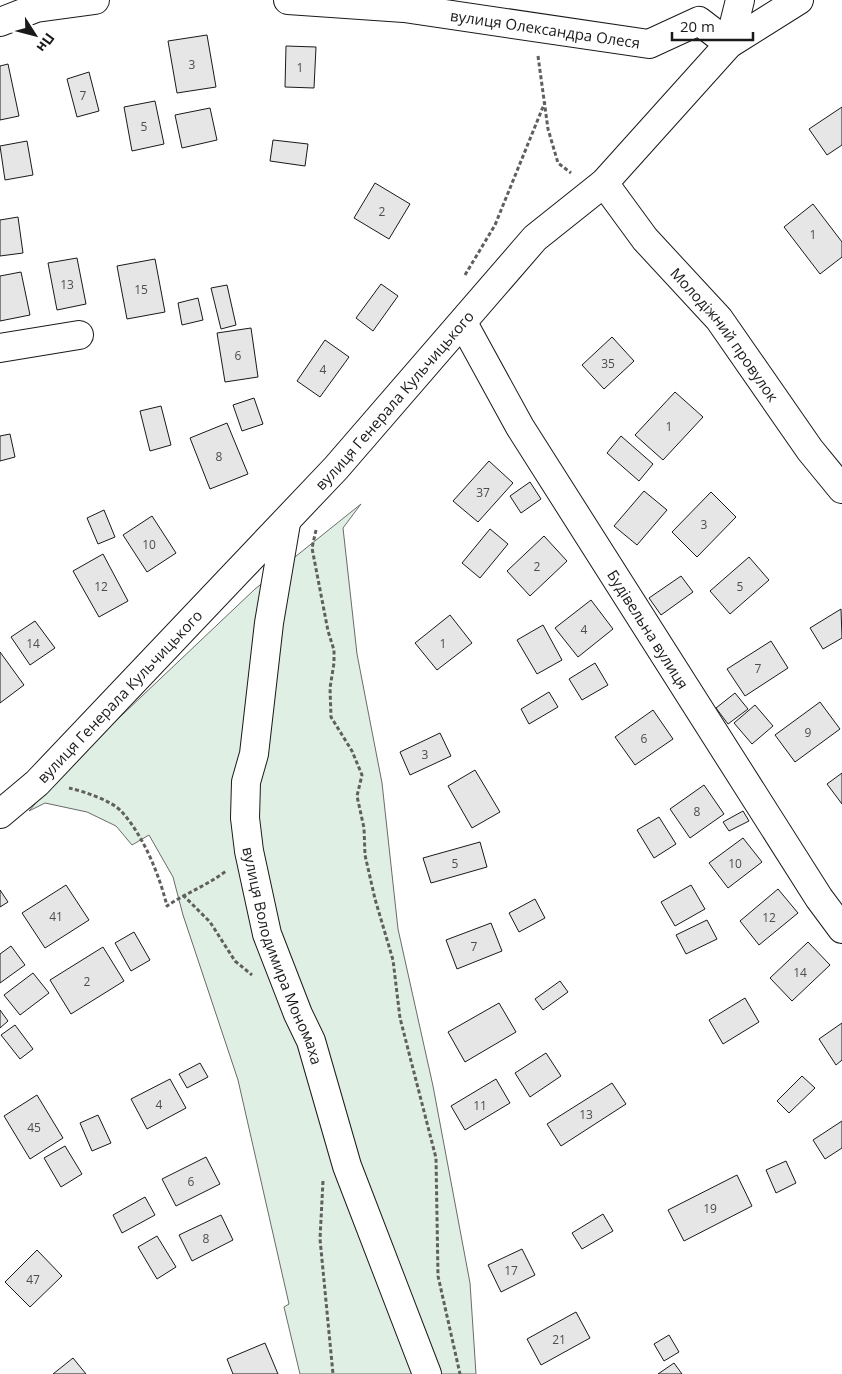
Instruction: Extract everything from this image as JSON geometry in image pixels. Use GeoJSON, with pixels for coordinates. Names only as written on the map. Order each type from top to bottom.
{"type":"FeatureCollection","features":[{"type":"Feature","properties":{"kind":"street"},"geometry":{"type":"LineString","coordinates":[[0,22],[36,8],[95,0]]}},
{"type":"Feature","properties":{"kind":"street","name":"вулиця Олександра Олеся"},"geometry":{"type":"LineString","coordinates":[[288,0],[404,8],[649,44],[699,21],[730,44]]}},
{"type":"Feature","properties":{"kind":"street"},"geometry":{"type":"LineString","coordinates":[[730,44],[740,0]]}},
{"type":"Feature","properties":{"kind":"street","name":"вулиця Генерала Кульчицького"},"geometry":{"type":"LineString","coordinates":[[0,814],[37,783],[286,523],[463,323],[535,238],[604,183],[730,44],[799,0]]}},
{"type":"Feature","properties":{"kind":"street","name":"Молодіжний провулок"},"geometry":{"type":"LineString","coordinates":[[604,183],[645,239],[719,318],[810,450],[842,489]]}},
{"type":"Feature","properties":{"kind":"street","name":"Будівельна вулиця"},"geometry":{"type":"LineString","coordinates":[[463,323],[520,427],[798,864],[842,929]]}},
{"type":"Feature","properties":{"kind":"street"},"geometry":{"type":"LineString","coordinates":[[0,348],[79,335]]}},
{"type":"Feature","properties":{"kind":"street","name":"вулиця Володимира Мономаха"},"geometry":{"type":"LineString","coordinates":[[286,523],[269,623],[254,754],[246,782],[245,818],[250,851],[267,934],[298,1014],[312,1041],[347,1166],[427,1374]]}},
{"type":"Feature","properties":{"kind":"path"},"geometry":{"type":"LineString","coordinates":[[524,26],[538,58],[548,129],[558,163],[576,177],[604,183]]}},
{"type":"Feature","properties":{"kind":"path"},"geometry":{"type":"LineString","coordinates":[[463,323],[459,308],[464,276],[495,225],[545,102]]}},
{"type":"Feature","properties":{"kind":"path"},"geometry":{"type":"LineString","coordinates":[[317,525],[312,548],[328,631],[334,650],[330,688],[331,717],[352,751],[362,775],[357,796],[364,828],[365,855],[375,899],[393,960],[400,1018],[436,1158],[438,1276],[460,1374]]}},
{"type":"Feature","properties":{"kind":"path"},"geometry":{"type":"LineString","coordinates":[[37,783],[89,793],[121,811],[159,876],[168,906],[183,895],[217,878],[250,851]]}},
{"type":"Feature","properties":{"kind":"path"},"geometry":{"type":"LineString","coordinates":[[183,895],[210,922],[235,961],[254,976]]}},
{"type":"Feature","properties":{"kind":"path"},"geometry":{"type":"LineString","coordinates":[[334,1374],[325,1309],[320,1204],[323,1180],[347,1166]]}},
{"type":"Feature","properties":{"kind":"green space"},"geometry":{"type":"Polygon","coordinates":[[[361,504],[343,528],[357,654],[382,783],[398,929],[433,1086],[470,1283],[476,1374],[300,1374],[284,1307],[289,1304],[238,1080],[183,915],[173,877],[149,835],[132,845],[116,826],[87,812],[45,803],[29,811],[65,769],[255,589],[361,504]]]}},
{"type":"Feature","properties":{"kind":"building"},"geometry":{"type":"Polygon","coordinates":[[[207,35],[216,87],[177,93],[168,41],[207,35]]]}},
{"type":"Feature","properties":{"kind":"building"},"geometry":{"type":"Polygon","coordinates":[[[286,46],[316,47],[314,88],[285,87],[286,46]]]}},
{"type":"Feature","properties":{"kind":"building"},"geometry":{"type":"Polygon","coordinates":[[[8,64],[19,116],[0,120],[0,66],[8,64]]]}},
{"type":"Feature","properties":{"kind":"building"},"geometry":{"type":"Polygon","coordinates":[[[89,72],[99,111],[77,117],[67,79],[89,72]]]}},
{"type":"Feature","properties":{"kind":"building"},"geometry":{"type":"Polygon","coordinates":[[[155,101],[164,144],[132,151],[124,107],[155,101]]]}},
{"type":"Feature","properties":{"kind":"building"},"geometry":{"type":"Polygon","coordinates":[[[842,107],[842,145],[827,155],[809,129],[842,107]]]}},
{"type":"Feature","properties":{"kind":"building"},"geometry":{"type":"Polygon","coordinates":[[[210,108],[217,140],[182,148],[175,115],[210,108]]]}},
{"type":"Feature","properties":{"kind":"building"},"geometry":{"type":"Polygon","coordinates":[[[273,140],[308,144],[305,166],[270,161],[273,140]]]}},
{"type":"Feature","properties":{"kind":"building"},"geometry":{"type":"Polygon","coordinates":[[[27,141],[33,175],[5,180],[0,146],[27,141]]]}},
{"type":"Feature","properties":{"kind":"building"},"geometry":{"type":"Polygon","coordinates":[[[375,183],[410,204],[389,239],[354,218],[375,183]]]}},
{"type":"Feature","properties":{"kind":"building"},"geometry":{"type":"Polygon","coordinates":[[[813,204],[842,242],[842,257],[820,274],[784,227],[813,204]]]}},
{"type":"Feature","properties":{"kind":"building"},"geometry":{"type":"Polygon","coordinates":[[[18,217],[23,253],[0,256],[0,220],[18,217]]]}},
{"type":"Feature","properties":{"kind":"building"},"geometry":{"type":"Polygon","coordinates":[[[77,258],[86,304],[57,310],[48,263],[77,258]]]}},
{"type":"Feature","properties":{"kind":"building"},"geometry":{"type":"Polygon","coordinates":[[[155,259],[165,312],[127,319],[117,266],[155,259]]]}},
{"type":"Feature","properties":{"kind":"building"},"geometry":{"type":"Polygon","coordinates":[[[21,272],[30,315],[0,321],[0,276],[21,272]]]}},
{"type":"Feature","properties":{"kind":"building"},"geometry":{"type":"Polygon","coordinates":[[[381,284],[398,296],[373,331],[356,318],[381,284]]]}},
{"type":"Feature","properties":{"kind":"building"},"geometry":{"type":"Polygon","coordinates":[[[227,285],[236,325],[221,329],[211,288],[227,285]]]}},
{"type":"Feature","properties":{"kind":"building"},"geometry":{"type":"Polygon","coordinates":[[[198,298],[203,320],[182,325],[178,303],[198,298]]]}},
{"type":"Feature","properties":{"kind":"building"},"geometry":{"type":"Polygon","coordinates":[[[251,328],[258,377],[225,382],[217,333],[251,328]]]}},
{"type":"Feature","properties":{"kind":"building"},"geometry":{"type":"Polygon","coordinates":[[[612,337],[634,361],[604,389],[582,365],[612,337]]]}},
{"type":"Feature","properties":{"kind":"building"},"geometry":{"type":"Polygon","coordinates":[[[325,340],[349,357],[320,397],[297,381],[325,340]]]}},
{"type":"Feature","properties":{"kind":"building"},"geometry":{"type":"Polygon","coordinates":[[[675,392],[703,417],[663,460],[635,435],[675,392]]]}},
{"type":"Feature","properties":{"kind":"building"},"geometry":{"type":"Polygon","coordinates":[[[254,398],[263,424],[242,431],[233,405],[254,398]]]}},
{"type":"Feature","properties":{"kind":"building"},"geometry":{"type":"Polygon","coordinates":[[[161,406],[171,445],[150,451],[140,411],[161,406]]]}},
{"type":"Feature","properties":{"kind":"building"},"geometry":{"type":"Polygon","coordinates":[[[227,423],[248,474],[210,489],[190,438],[227,423]]]}},
{"type":"Feature","properties":{"kind":"building"},"geometry":{"type":"Polygon","coordinates":[[[10,434],[15,457],[0,461],[0,436],[10,434]]]}},
{"type":"Feature","properties":{"kind":"building"},"geometry":{"type":"Polygon","coordinates":[[[621,436],[653,464],[639,481],[607,453],[621,436]]]}},
{"type":"Feature","properties":{"kind":"building"},"geometry":{"type":"Polygon","coordinates":[[[489,461],[513,483],[478,522],[453,501],[489,461]]]}},
{"type":"Feature","properties":{"kind":"building"},"geometry":{"type":"Polygon","coordinates":[[[530,482],[541,499],[521,513],[510,496],[530,482]]]}},
{"type":"Feature","properties":{"kind":"building"},"geometry":{"type":"Polygon","coordinates":[[[644,491],[667,510],[637,545],[614,526],[644,491]]]}},
{"type":"Feature","properties":{"kind":"building"},"geometry":{"type":"Polygon","coordinates":[[[711,492],[736,517],[697,557],[672,532],[711,492]]]}},
{"type":"Feature","properties":{"kind":"building"},"geometry":{"type":"Polygon","coordinates":[[[104,510],[115,537],[98,544],[87,518],[104,510]]]}},
{"type":"Feature","properties":{"kind":"building"},"geometry":{"type":"Polygon","coordinates":[[[152,516],[176,553],[147,572],[123,535],[152,516]]]}},
{"type":"Feature","properties":{"kind":"building"},"geometry":{"type":"Polygon","coordinates":[[[490,529],[508,544],[480,578],[462,563],[490,529]]]}},
{"type":"Feature","properties":{"kind":"building"},"geometry":{"type":"Polygon","coordinates":[[[544,536],[567,561],[530,596],[507,571],[544,536]]]}},
{"type":"Feature","properties":{"kind":"building"},"geometry":{"type":"Polygon","coordinates":[[[103,554],[128,601],[99,617],[73,571],[103,554]]]}},
{"type":"Feature","properties":{"kind":"building"},"geometry":{"type":"Polygon","coordinates":[[[749,557],[769,580],[730,614],[710,591],[749,557]]]}},
{"type":"Feature","properties":{"kind":"building"},"geometry":{"type":"Polygon","coordinates":[[[681,576],[693,592],[661,615],[649,598],[681,576]]]}},
{"type":"Feature","properties":{"kind":"building"},"geometry":{"type":"Polygon","coordinates":[[[591,600],[613,629],[578,657],[555,628],[591,600]]]}},
{"type":"Feature","properties":{"kind":"building"},"geometry":{"type":"Polygon","coordinates":[[[841,609],[842,638],[823,649],[810,628],[841,609]]]}},
{"type":"Feature","properties":{"kind":"building"},"geometry":{"type":"Polygon","coordinates":[[[450,615],[472,643],[437,670],[415,643],[450,615]]]}},
{"type":"Feature","properties":{"kind":"building"},"geometry":{"type":"Polygon","coordinates":[[[35,621],[55,648],[30,665],[11,637],[35,621]]]}},
{"type":"Feature","properties":{"kind":"building"},"geometry":{"type":"Polygon","coordinates":[[[543,625],[562,660],[537,674],[517,640],[543,625]]]}},
{"type":"Feature","properties":{"kind":"building"},"geometry":{"type":"Polygon","coordinates":[[[771,641],[788,668],[745,696],[727,669],[771,641]]]}},
{"type":"Feature","properties":{"kind":"building"},"geometry":{"type":"Polygon","coordinates":[[[0,652],[24,685],[0,703],[0,652]]]}},
{"type":"Feature","properties":{"kind":"building"},"geometry":{"type":"Polygon","coordinates":[[[595,663],[608,685],[582,700],[569,679],[595,663]]]}},
{"type":"Feature","properties":{"kind":"building"},"geometry":{"type":"Polygon","coordinates":[[[549,692],[558,707],[529,724],[521,709],[549,692]]]}},
{"type":"Feature","properties":{"kind":"building"},"geometry":{"type":"Polygon","coordinates":[[[735,693],[748,709],[728,724],[716,708],[735,693]]]}},
{"type":"Feature","properties":{"kind":"building"},"geometry":{"type":"Polygon","coordinates":[[[820,702],[840,729],[795,762],[775,735],[820,702]]]}},
{"type":"Feature","properties":{"kind":"building"},"geometry":{"type":"Polygon","coordinates":[[[755,705],[773,726],[752,744],[734,723],[755,705]]]}},
{"type":"Feature","properties":{"kind":"building"},"geometry":{"type":"Polygon","coordinates":[[[653,710],[673,739],[635,765],[615,737],[653,710]]]}},
{"type":"Feature","properties":{"kind":"building"},"geometry":{"type":"Polygon","coordinates":[[[440,733],[451,756],[410,775],[400,752],[440,733]]]}},
{"type":"Feature","properties":{"kind":"building"},"geometry":{"type":"Polygon","coordinates":[[[475,770],[500,812],[472,828],[448,786],[475,770]]]}},
{"type":"Feature","properties":{"kind":"building"},"geometry":{"type":"Polygon","coordinates":[[[842,773],[842,804],[827,784],[842,773]]]}},
{"type":"Feature","properties":{"kind":"building"},"geometry":{"type":"Polygon","coordinates":[[[704,785],[724,814],[690,838],[670,809],[704,785]]]}},
{"type":"Feature","properties":{"kind":"building"},"geometry":{"type":"Polygon","coordinates":[[[743,811],[749,821],[729,831],[723,822],[743,811]]]}},
{"type":"Feature","properties":{"kind":"building"},"geometry":{"type":"Polygon","coordinates":[[[659,817],[676,844],[654,858],[637,830],[659,817]]]}},
{"type":"Feature","properties":{"kind":"building"},"geometry":{"type":"Polygon","coordinates":[[[743,838],[762,862],[728,888],[709,863],[743,838]]]}},
{"type":"Feature","properties":{"kind":"building"},"geometry":{"type":"Polygon","coordinates":[[[480,842],[487,867],[431,883],[423,858],[480,842]]]}},
{"type":"Feature","properties":{"kind":"building"},"geometry":{"type":"Polygon","coordinates":[[[66,885],[89,920],[45,948],[22,913],[66,885]]]}},
{"type":"Feature","properties":{"kind":"building"},"geometry":{"type":"Polygon","coordinates":[[[691,885],[705,909],[675,926],[661,902],[691,885]]]}},
{"type":"Feature","properties":{"kind":"building"},"geometry":{"type":"Polygon","coordinates":[[[778,889],[798,913],[759,945],[740,921],[778,889]]]}},
{"type":"Feature","properties":{"kind":"building"},"geometry":{"type":"Polygon","coordinates":[[[0,890],[8,902],[0,907],[0,890]]]}},
{"type":"Feature","properties":{"kind":"building"},"geometry":{"type":"Polygon","coordinates":[[[535,899],[545,918],[519,932],[509,913],[535,899]]]}},
{"type":"Feature","properties":{"kind":"building"},"geometry":{"type":"Polygon","coordinates":[[[707,920],[717,939],[686,954],[676,935],[707,920]]]}},
{"type":"Feature","properties":{"kind":"building"},"geometry":{"type":"Polygon","coordinates":[[[491,923],[502,951],[457,969],[446,940],[491,923]]]}},
{"type":"Feature","properties":{"kind":"building"},"geometry":{"type":"Polygon","coordinates":[[[134,932],[150,960],[131,971],[115,943],[134,932]]]}},
{"type":"Feature","properties":{"kind":"building"},"geometry":{"type":"Polygon","coordinates":[[[808,942],[830,965],[792,1001],[770,978],[808,942]]]}},
{"type":"Feature","properties":{"kind":"building"},"geometry":{"type":"Polygon","coordinates":[[[11,946],[25,965],[0,983],[0,954],[11,946]]]}},
{"type":"Feature","properties":{"kind":"building"},"geometry":{"type":"Polygon","coordinates":[[[103,947],[124,981],[71,1014],[50,980],[103,947]]]}},
{"type":"Feature","properties":{"kind":"building"},"geometry":{"type":"Polygon","coordinates":[[[33,973],[49,993],[20,1015],[4,995],[33,973]]]}},
{"type":"Feature","properties":{"kind":"building"},"geometry":{"type":"Polygon","coordinates":[[[560,981],[568,992],[543,1010],[535,999],[560,981]]]}},
{"type":"Feature","properties":{"kind":"building"},"geometry":{"type":"Polygon","coordinates":[[[745,998],[759,1022],[723,1044],[709,1020],[745,998]]]}},
{"type":"Feature","properties":{"kind":"building"},"geometry":{"type":"Polygon","coordinates":[[[499,1003],[516,1032],[465,1062],[448,1032],[499,1003]]]}},
{"type":"Feature","properties":{"kind":"building"},"geometry":{"type":"Polygon","coordinates":[[[0,1010],[8,1021],[0,1028],[0,1010]]]}},
{"type":"Feature","properties":{"kind":"building"},"geometry":{"type":"Polygon","coordinates":[[[842,1023],[842,1060],[836,1065],[819,1039],[842,1023]]]}},
{"type":"Feature","properties":{"kind":"building"},"geometry":{"type":"Polygon","coordinates":[[[15,1025],[33,1049],[20,1059],[1,1035],[15,1025]]]}},
{"type":"Feature","properties":{"kind":"building"},"geometry":{"type":"Polygon","coordinates":[[[546,1053],[561,1076],[530,1097],[515,1073],[546,1053]]]}},
{"type":"Feature","properties":{"kind":"building"},"geometry":{"type":"Polygon","coordinates":[[[200,1063],[208,1077],[187,1088],[179,1074],[200,1063]]]}},
{"type":"Feature","properties":{"kind":"building"},"geometry":{"type":"Polygon","coordinates":[[[802,1076],[815,1088],[789,1113],[777,1101],[802,1076]]]}},
{"type":"Feature","properties":{"kind":"building"},"geometry":{"type":"Polygon","coordinates":[[[170,1079],[186,1108],[147,1129],[131,1099],[170,1079]]]}},
{"type":"Feature","properties":{"kind":"building"},"geometry":{"type":"Polygon","coordinates":[[[496,1079],[510,1103],[465,1130],[451,1106],[496,1079]]]}},
{"type":"Feature","properties":{"kind":"building"},"geometry":{"type":"Polygon","coordinates":[[[612,1083],[626,1104],[561,1146],[547,1124],[612,1083]]]}},
{"type":"Feature","properties":{"kind":"building"},"geometry":{"type":"Polygon","coordinates":[[[37,1095],[63,1138],[30,1159],[4,1116],[37,1095]]]}},
{"type":"Feature","properties":{"kind":"building"},"geometry":{"type":"Polygon","coordinates":[[[98,1115],[111,1143],[92,1151],[80,1123],[98,1115]]]}},
{"type":"Feature","properties":{"kind":"building"},"geometry":{"type":"Polygon","coordinates":[[[842,1121],[842,1148],[825,1159],[813,1140],[842,1121]]]}},
{"type":"Feature","properties":{"kind":"building"},"geometry":{"type":"Polygon","coordinates":[[[65,1146],[82,1174],[61,1187],[44,1158],[65,1146]]]}},
{"type":"Feature","properties":{"kind":"building"},"geometry":{"type":"Polygon","coordinates":[[[206,1157],[220,1184],[176,1206],[162,1179],[206,1157]]]}},
{"type":"Feature","properties":{"kind":"building"},"geometry":{"type":"Polygon","coordinates":[[[786,1161],[796,1183],[776,1193],[766,1170],[786,1161]]]}},
{"type":"Feature","properties":{"kind":"building"},"geometry":{"type":"Polygon","coordinates":[[[737,1175],[752,1206],[684,1241],[668,1210],[737,1175]]]}},
{"type":"Feature","properties":{"kind":"building"},"geometry":{"type":"Polygon","coordinates":[[[145,1197],[155,1215],[122,1233],[113,1215],[145,1197]]]}},
{"type":"Feature","properties":{"kind":"building"},"geometry":{"type":"Polygon","coordinates":[[[603,1214],[613,1231],[582,1249],[572,1233],[603,1214]]]}},
{"type":"Feature","properties":{"kind":"building"},"geometry":{"type":"Polygon","coordinates":[[[221,1215],[233,1240],[192,1261],[179,1235],[221,1215]]]}},
{"type":"Feature","properties":{"kind":"building"},"geometry":{"type":"Polygon","coordinates":[[[157,1236],[176,1267],[157,1279],[138,1247],[157,1236]]]}},
{"type":"Feature","properties":{"kind":"building"},"geometry":{"type":"Polygon","coordinates":[[[522,1249],[535,1275],[501,1292],[488,1265],[522,1249]]]}},
{"type":"Feature","properties":{"kind":"building"},"geometry":{"type":"Polygon","coordinates":[[[37,1250],[62,1276],[30,1307],[5,1282],[37,1250]]]}},
{"type":"Feature","properties":{"kind":"building"},"geometry":{"type":"Polygon","coordinates":[[[576,1312],[590,1338],[541,1365],[527,1339],[576,1312]]]}},
{"type":"Feature","properties":{"kind":"building"},"geometry":{"type":"Polygon","coordinates":[[[669,1335],[679,1352],[664,1361],[654,1344],[669,1335]]]}},
{"type":"Feature","properties":{"kind":"building"},"geometry":{"type":"Polygon","coordinates":[[[265,1343],[278,1374],[233,1374],[227,1359],[265,1343]]]}},
{"type":"Feature","properties":{"kind":"building"},"geometry":{"type":"Polygon","coordinates":[[[73,1358],[86,1374],[53,1374],[73,1358]]]}},
{"type":"Feature","properties":{"kind":"building"},"geometry":{"type":"Polygon","coordinates":[[[674,1363],[682,1374],[658,1374],[674,1363]]]}}]}
